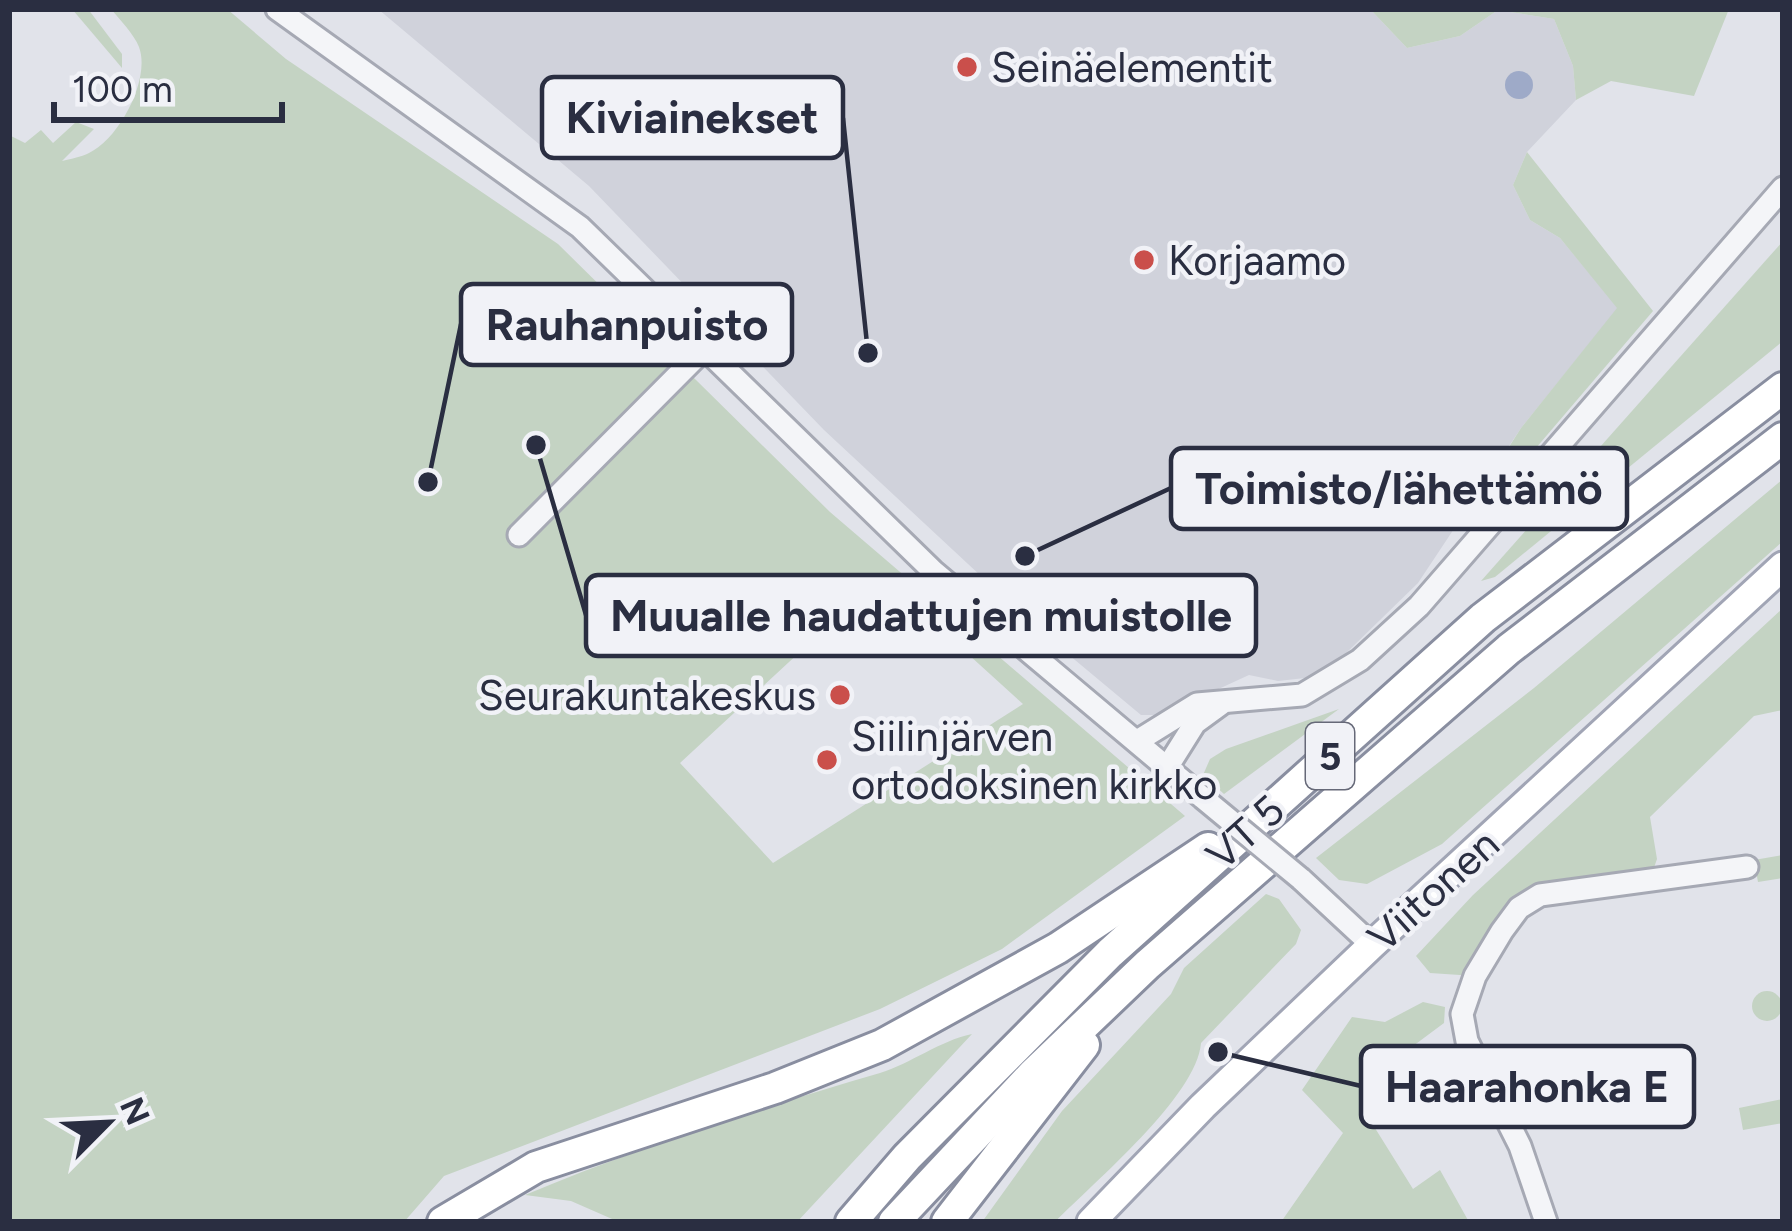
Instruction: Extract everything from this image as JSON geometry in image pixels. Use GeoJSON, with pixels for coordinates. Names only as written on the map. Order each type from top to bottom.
{"type":"FeatureCollection","features":[{"type":"Feature","properties":{"kind":"highway","name":"VT 5"},"geometry":{"type":"LineString","coordinates":[[851,1222],[908,1157],[1110,953],[1483,618],[1783,388]]}},
{"type":"Feature","properties":{"kind":"highway","name":"VT 5"},"geometry":{"type":"LineString","coordinates":[[894,1222],[929,1181],[1147,965],[1509,649],[1783,438]]}},
{"type":"Feature","properties":{"kind":"highway"},"geometry":{"type":"LineString","coordinates":[[442,1222],[536,1167],[775,1088],[882,1045],[968,1003],[1269,811]]}},
{"type":"Feature","properties":{"kind":"highway"},"geometry":{"type":"LineString","coordinates":[[947,1222],[1147,965]]}},
{"type":"Feature","properties":{"kind":"main road","name":"Viitonen"},"geometry":{"type":"LineString","coordinates":[[1091,1222],[1202,1106],[1783,566]]}},
{"type":"Feature","properties":{"kind":"street"},"geometry":{"type":"LineString","coordinates":[[277,9],[580,227],[933,571],[1138,740],[1372,945]]}},
{"type":"Feature","properties":{"kind":"street"},"geometry":{"type":"LineString","coordinates":[[1138,740],[1197,704],[1302,695],[1331,681],[1390,634],[1783,188]]}},
{"type":"Feature","properties":{"kind":"street"},"geometry":{"type":"LineString","coordinates":[[519,535],[706,347]]}},
{"type":"Feature","properties":{"kind":"street"},"geometry":{"type":"LineString","coordinates":[[1168,766],[1195,723],[1227,701]]}},
{"type":"Feature","properties":{"kind":"street"},"geometry":{"type":"LineString","coordinates":[[1546,1222],[1520,1146],[1467,1040],[1462,1014],[1475,976],[1510,920],[1540,896],[1748,867]]}},
{"type":"Feature","properties":{"kind":"shaded area"},"geometry":{"type":"Polygon","coordinates":[[[378,9],[1370,9],[1407,48],[1460,36],[1498,10],[1554,19],[1573,66],[1576,100],[1527,152],[1513,185],[1530,220],[1560,238],[1618,308],[1521,428],[1418,583],[1341,658],[1314,677],[1278,681],[1249,675],[1162,715],[1141,715],[1039,630],[824,430],[589,186],[378,9]]]}},
{"type":"Feature","properties":{"kind":"green space"},"geometry":{"type":"Polygon","coordinates":[[[72,9],[88,9],[122,54],[122,68],[72,9]]]}},
{"type":"Feature","properties":{"kind":"green space"},"geometry":{"type":"Polygon","coordinates":[[[111,9],[227,9],[286,59],[558,244],[830,512],[1185,816],[1002,949],[880,1009],[444,1176],[404,1222],[9,1222],[9,135],[25,143],[41,130],[53,143],[76,122],[94,129],[62,161],[89,153],[111,135],[130,107],[142,60],[137,42],[111,9]],[[882,576],[680,763],[773,863],[1023,704],[882,576]]]}},
{"type":"Feature","properties":{"kind":"green space"},"geometry":{"type":"Polygon","coordinates":[[[1370,9],[1729,9],[1694,96],[1611,81],[1576,100],[1573,66],[1554,19],[1498,10],[1460,36],[1407,48],[1370,9]]]}},
{"type":"Feature","properties":{"kind":"green space"},"geometry":{"type":"Polygon","coordinates":[[[1527,152],[1653,311],[1478,516],[1462,521],[1521,428],[1617,308],[1560,238],[1530,220],[1513,185],[1527,152]]]}},
{"type":"Feature","properties":{"kind":"green space"},"geometry":{"type":"Polygon","coordinates":[[[1783,241],[1783,341],[1495,577],[1481,581],[1783,241]]]}},
{"type":"Feature","properties":{"kind":"green space"},"geometry":{"type":"Polygon","coordinates":[[[1783,479],[1783,541],[1442,844],[1367,884],[1339,880],[1316,858],[1534,688],[1783,479]]]}},
{"type":"Feature","properties":{"kind":"green space"},"geometry":{"type":"Polygon","coordinates":[[[1783,608],[1783,710],[1754,716],[1650,817],[1657,859],[1650,879],[1540,895],[1475,976],[1430,973],[1416,956],[1473,895],[1783,608]]]}},
{"type":"Feature","properties":{"kind":"green space"},"geometry":{"type":"Polygon","coordinates":[[[1339,709],[1224,794],[1203,775],[1210,759],[1226,749],[1339,709]]]}},
{"type":"Feature","properties":{"kind":"green space"},"geometry":{"type":"Polygon","coordinates":[[[1783,855],[1783,878],[1758,882],[1754,860],[1783,855]]]}},
{"type":"Feature","properties":{"kind":"green space"},"geometry":{"type":"Polygon","coordinates":[[[1266,894],[1279,899],[1301,930],[1296,944],[1201,1043],[1182,1088],[1163,1112],[1055,1222],[982,1222],[1062,1111],[1171,994],[1184,968],[1266,894]]]}},
{"type":"Feature","properties":{"kind":"green space"},"geometry":{"type":"Polygon","coordinates":[[[1767,991],[1782,1006],[1767,1021],[1752,1006],[1767,991]]]}},
{"type":"Feature","properties":{"kind":"green space"},"geometry":{"type":"Polygon","coordinates":[[[1423,1002],[1445,1007],[1444,1023],[1405,1052],[1360,1104],[1413,1189],[1440,1170],[1469,1222],[1281,1222],[1343,1133],[1302,1090],[1352,1017],[1385,1022],[1423,1002]]]}},
{"type":"Feature","properties":{"kind":"green space"},"geometry":{"type":"Polygon","coordinates":[[[972,1034],[797,1222],[619,1222],[571,1201],[525,1195],[701,1129],[880,1073],[972,1034]]]}},
{"type":"Feature","properties":{"kind":"green space"},"geometry":{"type":"Polygon","coordinates":[[[1783,1099],[1783,1123],[1743,1130],[1739,1108],[1783,1099]]]}},
{"type":"Feature","properties":{"kind":"water"},"geometry":{"type":"Polygon","coordinates":[[[1519,71],[1529,75],[1533,85],[1529,95],[1519,99],[1509,95],[1505,85],[1509,75],[1519,71]]]}},
{"type":"Feature","properties":{"kind":"place","name":"Seinäelementit"},"geometry":{"type":"Point","coordinates":[967,67]}},
{"type":"Feature","properties":{"kind":"place","name":"Korjaamo"},"geometry":{"type":"Point","coordinates":[1144,260]}},
{"type":"Feature","properties":{"kind":"place","name":"Kiviainekset"},"geometry":{"type":"Point","coordinates":[868,353]}},
{"type":"Feature","properties":{"kind":"place","name":"Muualle haudattujen muistolle"},"geometry":{"type":"Point","coordinates":[536,445]}},
{"type":"Feature","properties":{"kind":"place","name":"Rauhanpuisto"},"geometry":{"type":"Point","coordinates":[428,482]}},
{"type":"Feature","properties":{"kind":"place","name":"Toimisto/lähettämö"},"geometry":{"type":"Point","coordinates":[1025,556]}},
{"type":"Feature","properties":{"kind":"place","name":"Seurakuntakeskus"},"geometry":{"type":"Point","coordinates":[840,695]}},
{"type":"Feature","properties":{"kind":"place","name":"Siilinjärven ortodoksinen kirkko"},"geometry":{"type":"Point","coordinates":[827,760]}},
{"type":"Feature","properties":{"kind":"place","name":"Haarahonka E"},"geometry":{"type":"Point","coordinates":[1218,1052]}}]}
